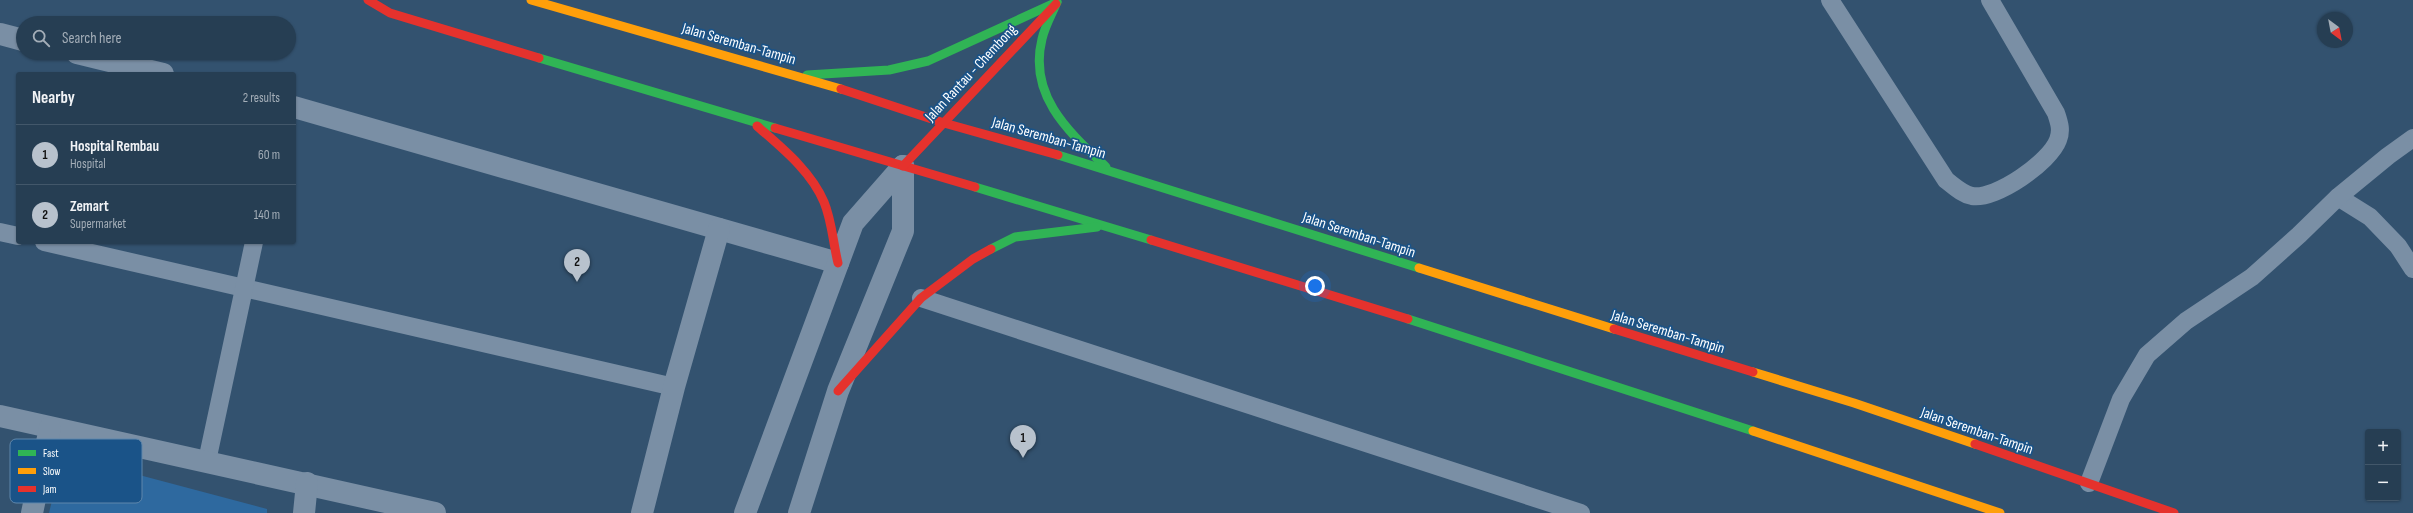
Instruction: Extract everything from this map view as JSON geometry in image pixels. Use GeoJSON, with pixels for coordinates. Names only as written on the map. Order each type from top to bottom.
{"type":"FeatureCollection","features":[{"type":"Feature","properties":{"kind":"main road"},"geometry":{"type":"LineString","coordinates":[[368,0],[390,13],[1106,226],[1500,347],[2000,513]]}},
{"type":"Feature","properties":{"kind":"main road","name":"Jalan Seremban-Tampin"},"geometry":{"type":"LineString","coordinates":[[531,0],[800,76],[944,123],[1108,169],[1526,303],[1854,403],[2174,513]]}},
{"type":"Feature","properties":{"kind":"main road"},"geometry":{"type":"LineString","coordinates":[[800,76],[889,70],[928,61],[1058,1]]}},
{"type":"Feature","properties":{"kind":"main road"},"geometry":{"type":"LineString","coordinates":[[1058,1],[1041,44],[1040,70],[1045,98],[1058,120],[1108,169]]}},
{"type":"Feature","properties":{"kind":"main road","name":"Jalan Rantau - Chembong"},"geometry":{"type":"LineString","coordinates":[[903,166],[1058,1]]}},
{"type":"Feature","properties":{"kind":"main road"},"geometry":{"type":"LineString","coordinates":[[749,120],[784,149],[811,177],[824,203],[838,263]]}},
{"type":"Feature","properties":{"kind":"main road"},"geometry":{"type":"LineString","coordinates":[[838,391],[920,298],[973,259],[1015,237],[1106,226]]}},
{"type":"Feature","properties":{"kind":"street"},"geometry":{"type":"LineString","coordinates":[[0,34],[16,38]]}},
{"type":"Feature","properties":{"kind":"street"},"geometry":{"type":"LineString","coordinates":[[106,60],[155,72]]}},
{"type":"Feature","properties":{"kind":"street"},"geometry":{"type":"LineString","coordinates":[[296,108],[838,263]]}},
{"type":"Feature","properties":{"kind":"street"},"geometry":{"type":"LineString","coordinates":[[745,513],[853,223],[903,166]]}},
{"type":"Feature","properties":{"kind":"street"},"geometry":{"type":"LineString","coordinates":[[799,513],[838,391],[903,231],[903,166]]}},
{"type":"Feature","properties":{"kind":"street"},"geometry":{"type":"LineString","coordinates":[[642,513],[674,387],[719,229]]}},
{"type":"Feature","properties":{"kind":"street"},"geometry":{"type":"LineString","coordinates":[[0,416],[102,439]]}},
{"type":"Feature","properties":{"kind":"street"},"geometry":{"type":"LineString","coordinates":[[48,439],[50,428]]}},
{"type":"Feature","properties":{"kind":"street"},"geometry":{"type":"LineString","coordinates":[[142,447],[307,483],[435,513]]}},
{"type":"Feature","properties":{"kind":"street"},"geometry":{"type":"LineString","coordinates":[[304,513],[307,483]]}},
{"type":"Feature","properties":{"kind":"street"},"geometry":{"type":"LineString","coordinates":[[32,513],[34,503]]}},
{"type":"Feature","properties":{"kind":"lane"},"geometry":{"type":"LineString","coordinates":[[1830,0],[1946,180],[1959,191],[1971,196],[1983,197],[1996,192],[2040,164],[2052,152],[2058,139],[2060,126],[2056,113],[1990,0]]}},
{"type":"Feature","properties":{"kind":"lane"},"geometry":{"type":"LineString","coordinates":[[2089,483],[2121,399],[2147,355],[2186,321],[2252,277],[2300,235],[2338,197],[2388,156],[2413,138]]}},
{"type":"Feature","properties":{"kind":"lane"},"geometry":{"type":"LineString","coordinates":[[2338,197],[2370,217],[2398,246],[2413,269]]}},
{"type":"Feature","properties":{"kind":"lane"},"geometry":{"type":"LineString","coordinates":[[0,232],[16,236]]}},
{"type":"Feature","properties":{"kind":"lane"},"geometry":{"type":"LineString","coordinates":[[53,244],[674,387]]}},
{"type":"Feature","properties":{"kind":"lane"},"geometry":{"type":"LineString","coordinates":[[207,461],[254,244]]}},
{"type":"Feature","properties":{"kind":"lane"},"geometry":{"type":"LineString","coordinates":[[920,298],[1581,513]]}},
{"type":"Feature","properties":{"kind":"shaded area"},"geometry":{"type":"Polygon","coordinates":[[[142,476],[267,509],[267,513],[49,513],[51,503],[142,503],[142,476]]]}},
{"type":"Feature","properties":{"kind":"traffic: fast"},"geometry":{"type":"LineString","coordinates":[[1057,2],[1042,39],[1039,59],[1041,78],[1046,95],[1066,126],[1106,167]]}},
{"type":"Feature","properties":{"kind":"traffic: fast"},"geometry":{"type":"LineString","coordinates":[[807,75],[889,70],[928,61],[1057,2]]}},
{"type":"Feature","properties":{"kind":"traffic: fast"},"geometry":{"type":"LineString","coordinates":[[539,58],[775,128]]}},
{"type":"Feature","properties":{"kind":"traffic: fast"},"geometry":{"type":"LineString","coordinates":[[1058,155],[1419,268]]}},
{"type":"Feature","properties":{"kind":"traffic: fast"},"geometry":{"type":"LineString","coordinates":[[975,187],[1151,240]]}},
{"type":"Feature","properties":{"kind":"traffic: fast"},"geometry":{"type":"LineString","coordinates":[[991,249],[1015,237],[1097,227]]}},
{"type":"Feature","properties":{"kind":"traffic: fast"},"geometry":{"type":"LineString","coordinates":[[1408,319],[1753,431]]}},
{"type":"Feature","properties":{"kind":"traffic: slow"},"geometry":{"type":"LineString","coordinates":[[531,0],[841,89]]}},
{"type":"Feature","properties":{"kind":"traffic: slow"},"geometry":{"type":"LineString","coordinates":[[1419,268],[1614,329]]}},
{"type":"Feature","properties":{"kind":"traffic: slow"},"geometry":{"type":"LineString","coordinates":[[1753,372],[1854,403],[1975,444]]}},
{"type":"Feature","properties":{"kind":"traffic: slow"},"geometry":{"type":"LineString","coordinates":[[1753,431],[2000,513]]}},
{"type":"Feature","properties":{"kind":"traffic: jam"},"geometry":{"type":"LineString","coordinates":[[368,0],[390,13],[539,58]]}},
{"type":"Feature","properties":{"kind":"traffic: jam"},"geometry":{"type":"LineString","coordinates":[[903,166],[1056,4]]}},
{"type":"Feature","properties":{"kind":"traffic: jam"},"geometry":{"type":"LineString","coordinates":[[841,89],[944,123],[1058,155]]}},
{"type":"Feature","properties":{"kind":"traffic: jam"},"geometry":{"type":"LineString","coordinates":[[757,126],[795,161],[812,180],[824,202],[829,217],[838,263]]}},
{"type":"Feature","properties":{"kind":"traffic: jam"},"geometry":{"type":"LineString","coordinates":[[775,128],[975,187]]}},
{"type":"Feature","properties":{"kind":"traffic: jam"},"geometry":{"type":"LineString","coordinates":[[1151,240],[1408,319]]}},
{"type":"Feature","properties":{"kind":"traffic: jam"},"geometry":{"type":"LineString","coordinates":[[838,391],[921,298],[973,259],[991,249]]}},
{"type":"Feature","properties":{"kind":"traffic: jam"},"geometry":{"type":"LineString","coordinates":[[1614,329],[1753,372]]}},
{"type":"Feature","properties":{"kind":"traffic: jam"},"geometry":{"type":"LineString","coordinates":[[1975,444],[2174,513]]}},
{"type":"Feature","properties":{"kind":"place","name":"Zemart"},"geometry":{"type":"Point","coordinates":[577,282]}},
{"type":"Feature","properties":{"kind":"place","name":"Hospital Rembau"},"geometry":{"type":"Point","coordinates":[1023,458]}}]}
